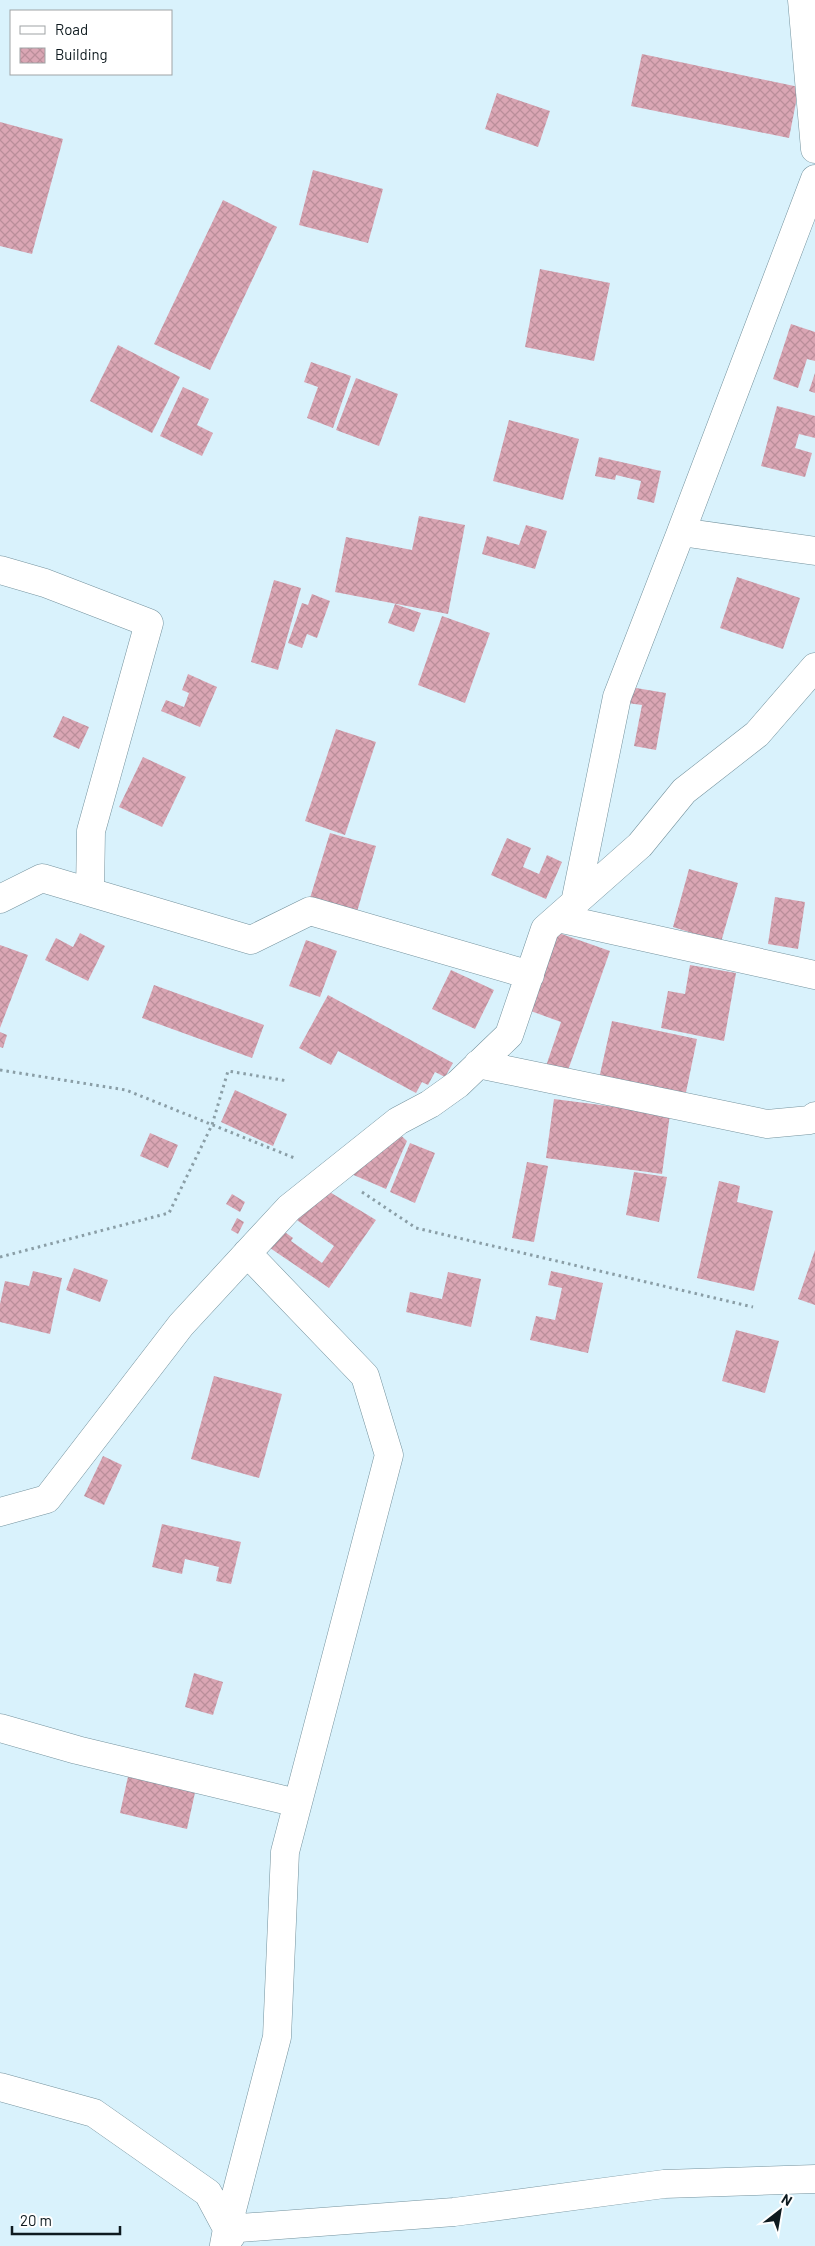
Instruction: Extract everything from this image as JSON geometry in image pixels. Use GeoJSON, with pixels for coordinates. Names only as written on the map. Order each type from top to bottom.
{"type":"FeatureCollection","features":[{"type":"Feature","properties":{"kind":"street"},"geometry":{"type":"LineString","coordinates":[[802,0],[815,149]]}},
{"type":"Feature","properties":{"kind":"street"},"geometry":{"type":"LineString","coordinates":[[567,910],[617,697],[815,179]]}},
{"type":"Feature","properties":{"kind":"street"},"geometry":{"type":"LineString","coordinates":[[681,532],[815,551]]}},
{"type":"Feature","properties":{"kind":"street"},"geometry":{"type":"LineString","coordinates":[[0,570],[45,582],[149,623],[91,831],[90,892]]}},
{"type":"Feature","properties":{"kind":"street"},"geometry":{"type":"LineString","coordinates":[[0,1512],[47,1499],[181,1325],[289,1208],[398,1121],[430,1104],[458,1084],[509,1035],[545,929],[640,844],[684,791],[757,734],[815,667]]}},
{"type":"Feature","properties":{"kind":"street"},"geometry":{"type":"LineString","coordinates":[[0,899],[42,878],[251,940],[310,911],[530,976]]}},
{"type":"Feature","properties":{"kind":"street"},"geometry":{"type":"LineString","coordinates":[[567,910],[815,975]]}},
{"type":"Feature","properties":{"kind":"street"},"geometry":{"type":"LineString","coordinates":[[478,1064],[768,1124],[810,1120],[815,1116]]}},
{"type":"Feature","properties":{"kind":"street"},"geometry":{"type":"LineString","coordinates":[[229,2240],[277,2037],[285,1852],[388,1455],[365,1376],[247,1253]]}},
{"type":"Feature","properties":{"kind":"street"},"geometry":{"type":"LineString","coordinates":[[0,1728],[77,1750],[298,1803]]}},
{"type":"Feature","properties":{"kind":"street"},"geometry":{"type":"LineString","coordinates":[[0,2086],[94,2113],[208,2194],[229,2240]]}},
{"type":"Feature","properties":{"kind":"street"},"geometry":{"type":"LineString","coordinates":[[229,2240],[664,2184],[815,2179]]}},
{"type":"Feature","properties":{"kind":"path"},"geometry":{"type":"LineString","coordinates":[[0,1070],[126,1090],[334,1173],[416,1228],[753,1307]]}},
{"type":"Feature","properties":{"kind":"path"},"geometry":{"type":"LineString","coordinates":[[0,1257],[169,1213],[212,1125],[228,1071],[288,1081]]}},
{"type":"Feature","properties":{"kind":"building"},"geometry":{"type":"Polygon","coordinates":[[[642,54],[799,87],[789,138],[631,106],[642,54]]]}},
{"type":"Feature","properties":{"kind":"building"},"geometry":{"type":"Polygon","coordinates":[[[497,93],[550,111],[538,147],[485,129],[497,93]]]}},
{"type":"Feature","properties":{"kind":"building"},"geometry":{"type":"Polygon","coordinates":[[[0,122],[63,139],[32,254],[0,246],[0,122]]]}},
{"type":"Feature","properties":{"kind":"building"},"geometry":{"type":"Polygon","coordinates":[[[313,170],[383,189],[368,243],[299,225],[313,170]]]}},
{"type":"Feature","properties":{"kind":"building"},"geometry":{"type":"Polygon","coordinates":[[[223,200],[277,227],[210,370],[154,344],[223,200]]]}},
{"type":"Feature","properties":{"kind":"building"},"geometry":{"type":"Polygon","coordinates":[[[540,269],[610,283],[594,361],[525,347],[540,269]]]}},
{"type":"Feature","properties":{"kind":"building"},"geometry":{"type":"Polygon","coordinates":[[[791,324],[815,332],[815,361],[807,359],[798,388],[773,379],[791,324]]]}},
{"type":"Feature","properties":{"kind":"building"},"geometry":{"type":"Polygon","coordinates":[[[118,345],[180,377],[152,433],[90,401],[118,345]]]}},
{"type":"Feature","properties":{"kind":"building"},"geometry":{"type":"Polygon","coordinates":[[[311,362],[351,376],[333,428],[307,418],[318,387],[304,382],[311,362]]]}},
{"type":"Feature","properties":{"kind":"building"},"geometry":{"type":"Polygon","coordinates":[[[815,373],[815,393],[809,391],[815,373]]]}},
{"type":"Feature","properties":{"kind":"building"},"geometry":{"type":"Polygon","coordinates":[[[356,378],[398,394],[379,446],[336,430],[356,378]]]}},
{"type":"Feature","properties":{"kind":"building"},"geometry":{"type":"Polygon","coordinates":[[[183,387],[209,399],[197,425],[213,433],[202,456],[160,436],[183,387]]]}},
{"type":"Feature","properties":{"kind":"building"},"geometry":{"type":"Polygon","coordinates":[[[777,406],[815,416],[815,438],[799,434],[795,448],[812,453],[805,477],[761,466],[777,406]]]}},
{"type":"Feature","properties":{"kind":"building"},"geometry":{"type":"Polygon","coordinates":[[[509,420],[579,439],[563,500],[493,481],[509,420]]]}},
{"type":"Feature","properties":{"kind":"building"},"geometry":{"type":"Polygon","coordinates":[[[599,457],[661,471],[654,503],[637,499],[641,481],[616,475],[615,480],[595,476],[599,457]]]}},
{"type":"Feature","properties":{"kind":"building"},"geometry":{"type":"Polygon","coordinates":[[[419,516],[465,525],[448,614],[335,592],[346,537],[412,550],[419,516]]]}},
{"type":"Feature","properties":{"kind":"building"},"geometry":{"type":"Polygon","coordinates":[[[526,525],[547,531],[535,569],[482,554],[487,536],[519,545],[526,525]]]}},
{"type":"Feature","properties":{"kind":"building"},"geometry":{"type":"Polygon","coordinates":[[[737,577],[800,598],[783,649],[720,628],[737,577]]]}},
{"type":"Feature","properties":{"kind":"building"},"geometry":{"type":"Polygon","coordinates":[[[274,580],[301,588],[278,670],[251,662],[274,580]]]}},
{"type":"Feature","properties":{"kind":"building"},"geometry":{"type":"Polygon","coordinates":[[[312,594],[330,601],[317,638],[307,634],[302,648],[288,643],[302,603],[308,605],[312,594]]]}},
{"type":"Feature","properties":{"kind":"building"},"geometry":{"type":"Polygon","coordinates":[[[395,604],[421,613],[414,632],[388,623],[395,604]]]}},
{"type":"Feature","properties":{"kind":"building"},"geometry":{"type":"Polygon","coordinates":[[[442,616],[490,633],[465,703],[418,685],[442,616]]]}},
{"type":"Feature","properties":{"kind":"building"},"geometry":{"type":"Polygon","coordinates":[[[188,674],[217,687],[200,727],[161,711],[166,700],[184,707],[189,693],[182,690],[188,674]]]}},
{"type":"Feature","properties":{"kind":"building"},"geometry":{"type":"Polygon","coordinates":[[[630,687],[666,693],[656,750],[634,746],[642,705],[627,703],[630,687]]]}},
{"type":"Feature","properties":{"kind":"building"},"geometry":{"type":"Polygon","coordinates":[[[63,716],[89,727],[79,749],[53,737],[63,716]]]}},
{"type":"Feature","properties":{"kind":"building"},"geometry":{"type":"Polygon","coordinates":[[[336,729],[376,742],[345,835],[305,821],[336,729]]]}},
{"type":"Feature","properties":{"kind":"building"},"geometry":{"type":"Polygon","coordinates":[[[143,757],[186,777],[162,827],[119,807],[143,757]]]}},
{"type":"Feature","properties":{"kind":"building"},"geometry":{"type":"Polygon","coordinates":[[[330,833],[376,846],[357,912],[310,898],[330,833]]]}},
{"type":"Feature","properties":{"kind":"building"},"geometry":{"type":"Polygon","coordinates":[[[507,838],[531,848],[523,867],[539,874],[547,855],[562,862],[546,899],[491,875],[507,838]]]}},
{"type":"Feature","properties":{"kind":"building"},"geometry":{"type":"Polygon","coordinates":[[[689,869],[738,883],[721,942],[673,927],[689,869]]]}},
{"type":"Feature","properties":{"kind":"building"},"geometry":{"type":"Polygon","coordinates":[[[775,897],[805,902],[798,949],[768,944],[775,897]]]}},
{"type":"Feature","properties":{"kind":"building"},"geometry":{"type":"Polygon","coordinates":[[[556,932],[610,951],[566,1076],[545,1069],[561,1022],[528,1010],[556,932]]]}},
{"type":"Feature","properties":{"kind":"building"},"geometry":{"type":"Polygon","coordinates":[[[80,933],[105,946],[88,981],[45,960],[56,938],[73,947],[80,933]]]}},
{"type":"Feature","properties":{"kind":"building"},"geometry":{"type":"Polygon","coordinates":[[[306,940],[337,951],[320,997],[289,986],[306,940]]]}},
{"type":"Feature","properties":{"kind":"building"},"geometry":{"type":"Polygon","coordinates":[[[0,945],[28,955],[0,1028],[0,945]]]}},
{"type":"Feature","properties":{"kind":"building"},"geometry":{"type":"Polygon","coordinates":[[[690,965],[736,973],[724,1041],[661,1028],[668,991],[685,994],[690,965]]]}},
{"type":"Feature","properties":{"kind":"building"},"geometry":{"type":"Polygon","coordinates":[[[451,970],[494,990],[475,1029],[432,1009],[451,970]]]}},
{"type":"Feature","properties":{"kind":"building"},"geometry":{"type":"Polygon","coordinates":[[[154,985],[264,1025],[252,1058],[142,1018],[154,985]]]}},
{"type":"Feature","properties":{"kind":"building"},"geometry":{"type":"Polygon","coordinates":[[[328,995],[453,1063],[445,1077],[435,1072],[428,1085],[422,1082],[416,1093],[338,1051],[331,1065],[299,1048],[328,995]]]}},
{"type":"Feature","properties":{"kind":"building"},"geometry":{"type":"Polygon","coordinates":[[[612,1021],[697,1039],[684,1102],[598,1083],[612,1021]]]}},
{"type":"Feature","properties":{"kind":"building"},"geometry":{"type":"Polygon","coordinates":[[[0,1032],[7,1035],[3,1048],[0,1047],[0,1032]]]}},
{"type":"Feature","properties":{"kind":"building"},"geometry":{"type":"Polygon","coordinates":[[[235,1090],[287,1114],[273,1146],[221,1122],[235,1090]]]}},
{"type":"Feature","properties":{"kind":"building"},"geometry":{"type":"Polygon","coordinates":[[[554,1099],[670,1114],[662,1174],[546,1158],[554,1099]]]}},
{"type":"Feature","properties":{"kind":"building"},"geometry":{"type":"Polygon","coordinates":[[[394,1129],[407,1141],[386,1189],[349,1173],[394,1129]]]}},
{"type":"Feature","properties":{"kind":"building"},"geometry":{"type":"Polygon","coordinates":[[[150,1133],[178,1145],[168,1168],[140,1156],[150,1133]]]}},
{"type":"Feature","properties":{"kind":"building"},"geometry":{"type":"Polygon","coordinates":[[[410,1143],[435,1153],[415,1203],[390,1192],[410,1143]]]}},
{"type":"Feature","properties":{"kind":"building"},"geometry":{"type":"Polygon","coordinates":[[[527,1162],[548,1166],[534,1242],[512,1238],[527,1162]]]}},
{"type":"Feature","properties":{"kind":"building"},"geometry":{"type":"Polygon","coordinates":[[[634,1172],[667,1177],[659,1222],[626,1215],[634,1172]]]}},
{"type":"Feature","properties":{"kind":"building"},"geometry":{"type":"Polygon","coordinates":[[[719,1181],[740,1186],[737,1202],[773,1211],[754,1291],[697,1278],[719,1181]]]}},
{"type":"Feature","properties":{"kind":"building"},"geometry":{"type":"Polygon","coordinates":[[[328,1191],[376,1220],[329,1288],[270,1248],[282,1230],[293,1238],[291,1241],[322,1263],[334,1246],[294,1218],[328,1191]]]}},
{"type":"Feature","properties":{"kind":"building"},"geometry":{"type":"Polygon","coordinates":[[[232,1194],[245,1202],[240,1212],[226,1204],[232,1194]]]}},
{"type":"Feature","properties":{"kind":"building"},"geometry":{"type":"Polygon","coordinates":[[[237,1218],[244,1222],[238,1234],[231,1230],[237,1218]]]}},
{"type":"Feature","properties":{"kind":"building"},"geometry":{"type":"Polygon","coordinates":[[[815,1250],[815,1305],[798,1299],[815,1250]]]}},
{"type":"Feature","properties":{"kind":"building"},"geometry":{"type":"Polygon","coordinates":[[[74,1268],[108,1280],[100,1302],[66,1290],[74,1268]]]}},
{"type":"Feature","properties":{"kind":"building"},"geometry":{"type":"Polygon","coordinates":[[[33,1271],[62,1278],[50,1334],[0,1322],[0,1304],[5,1281],[29,1286],[33,1271]]]}},
{"type":"Feature","properties":{"kind":"building"},"geometry":{"type":"Polygon","coordinates":[[[551,1271],[603,1283],[588,1353],[530,1340],[536,1316],[555,1320],[562,1288],[548,1285],[551,1271]]]}},
{"type":"Feature","properties":{"kind":"building"},"geometry":{"type":"Polygon","coordinates":[[[448,1272],[481,1279],[471,1327],[406,1312],[410,1292],[442,1299],[448,1272]]]}},
{"type":"Feature","properties":{"kind":"building"},"geometry":{"type":"Polygon","coordinates":[[[736,1330],[779,1341],[765,1393],[722,1381],[736,1330]]]}},
{"type":"Feature","properties":{"kind":"building"},"geometry":{"type":"Polygon","coordinates":[[[214,1376],[282,1394],[259,1478],[191,1459],[214,1376]]]}},
{"type":"Feature","properties":{"kind":"building"},"geometry":{"type":"Polygon","coordinates":[[[103,1456],[122,1465],[104,1505],[84,1496],[103,1456]]]}},
{"type":"Feature","properties":{"kind":"building"},"geometry":{"type":"Polygon","coordinates":[[[162,1524],[241,1542],[231,1584],[216,1581],[219,1567],[185,1559],[182,1574],[152,1567],[162,1524]]]}},
{"type":"Feature","properties":{"kind":"building"},"geometry":{"type":"Polygon","coordinates":[[[194,1673],[223,1682],[213,1715],[185,1707],[194,1673]]]}},
{"type":"Feature","properties":{"kind":"building"},"geometry":{"type":"Polygon","coordinates":[[[129,1772],[196,1788],[187,1829],[120,1813],[129,1772]]]}}]}
